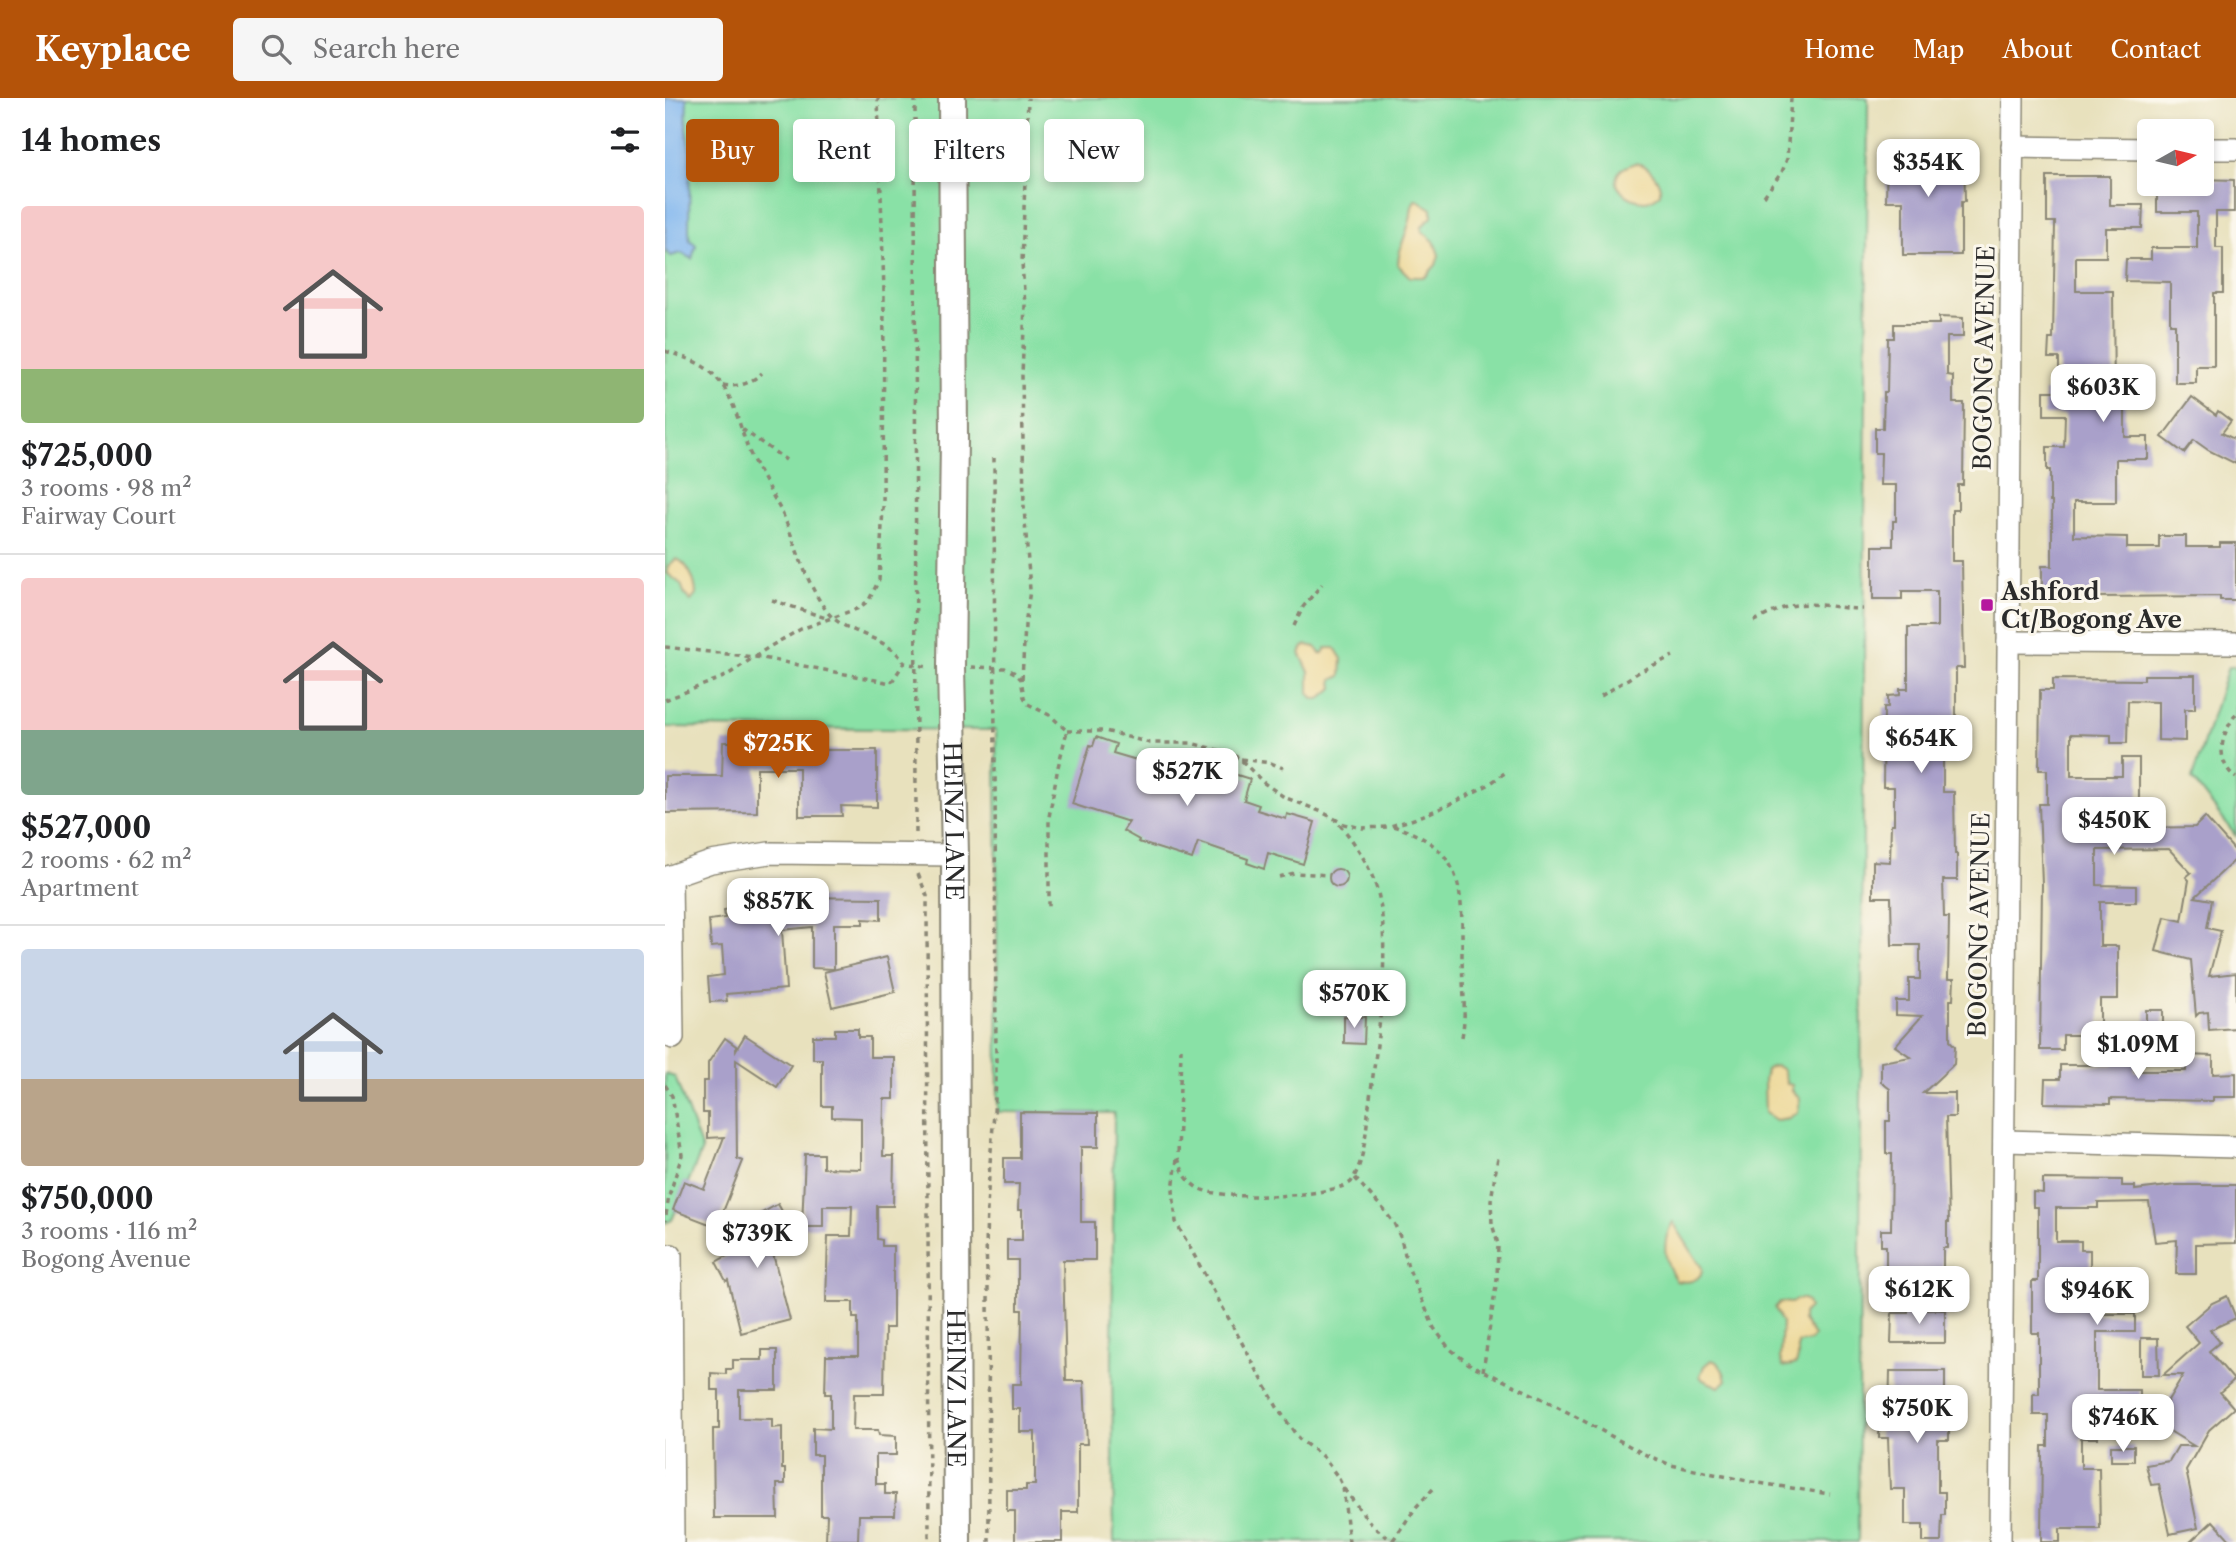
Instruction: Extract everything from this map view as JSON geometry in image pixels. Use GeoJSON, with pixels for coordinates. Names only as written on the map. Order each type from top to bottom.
{"type":"FeatureCollection","features":[{"type":"Feature","properties":{"kind":"street","name":"HEINZ LANE"},"geometry":{"type":"LineString","coordinates":[[952,98],[954,439],[951,667],[955,855],[957,1542]]}},
{"type":"Feature","properties":{"kind":"street","name":"BOGONG AVENUE"},"geometry":{"type":"LineString","coordinates":[[2000,1542],[2013,98]]}},
{"type":"Feature","properties":{"kind":"street"},"geometry":{"type":"LineString","coordinates":[[2012,147],[2137,149]]}},
{"type":"Feature","properties":{"kind":"street"},"geometry":{"type":"LineString","coordinates":[[2214,149],[2236,149]]}},
{"type":"Feature","properties":{"kind":"street"},"geometry":{"type":"LineString","coordinates":[[2008,642],[2236,643]]}},
{"type":"Feature","properties":{"kind":"street"},"geometry":{"type":"LineString","coordinates":[[673,1038],[668,877],[711,862],[769,853],[955,855]]}},
{"type":"Feature","properties":{"kind":"street"},"geometry":{"type":"LineString","coordinates":[[2004,1141],[2236,1147]]}},
{"type":"Feature","properties":{"kind":"street"},"geometry":{"type":"LineString","coordinates":[[671,1255],[673,1542]]}},
{"type":"Feature","properties":{"kind":"path"},"geometry":{"type":"LineString","coordinates":[[665,700],[716,681],[801,629],[859,608],[869,600],[879,580],[884,281],[878,98]]}},
{"type":"Feature","properties":{"kind":"path"},"geometry":{"type":"LineString","coordinates":[[915,98],[916,854],[917,873],[927,896],[929,1542]]}},
{"type":"Feature","properties":{"kind":"path"},"geometry":{"type":"LineString","coordinates":[[1028,98],[1022,263],[1025,305],[1022,375],[1024,507],[1030,590],[1025,625],[1022,682],[1024,697],[1029,705],[1051,716],[1067,731],[1105,731],[1150,743],[1194,744],[1283,768]]}},
{"type":"Feature","properties":{"kind":"path"},"geometry":{"type":"LineString","coordinates":[[1764,197],[1787,159],[1791,98]]}},
{"type":"Feature","properties":{"kind":"path"},"geometry":{"type":"LineString","coordinates":[[665,351],[695,361],[722,384],[730,397],[755,464],[785,519],[818,598],[831,619]]}},
{"type":"Feature","properties":{"kind":"path"},"geometry":{"type":"LineString","coordinates":[[722,384],[738,386],[752,381],[762,373]]}},
{"type":"Feature","properties":{"kind":"path"},"geometry":{"type":"LineString","coordinates":[[741,428],[786,460]]}},
{"type":"Feature","properties":{"kind":"path"},"geometry":{"type":"LineString","coordinates":[[989,1542],[988,1285],[985,1243],[996,1079],[994,458]]}},
{"type":"Feature","properties":{"kind":"path"},"geometry":{"type":"LineString","coordinates":[[1294,626],[1303,607],[1322,584]]}},
{"type":"Feature","properties":{"kind":"path"},"geometry":{"type":"LineString","coordinates":[[772,600],[831,619],[885,645],[896,652],[904,663],[929,667],[994,667],[1012,671],[1022,682]]}},
{"type":"Feature","properties":{"kind":"path"},"geometry":{"type":"LineString","coordinates":[[1754,621],[1795,605],[1863,610]]}},
{"type":"Feature","properties":{"kind":"path"},"geometry":{"type":"LineString","coordinates":[[665,647],[753,657],[891,683],[904,663]]}},
{"type":"Feature","properties":{"kind":"path"},"geometry":{"type":"LineString","coordinates":[[1601,696],[1639,672],[1673,656]]}},
{"type":"Feature","properties":{"kind":"path"},"geometry":{"type":"LineString","coordinates":[[2236,714],[2224,735],[2221,748],[2228,770],[2236,778]]}},
{"type":"Feature","properties":{"kind":"path"},"geometry":{"type":"LineString","coordinates":[[1049,910],[1049,812],[1067,731]]}},
{"type":"Feature","properties":{"kind":"path"},"geometry":{"type":"LineString","coordinates":[[1239,758],[1278,793],[1335,820],[1362,828],[1391,826],[1449,805],[1488,785],[1506,772]]}},
{"type":"Feature","properties":{"kind":"path"},"geometry":{"type":"LineString","coordinates":[[1177,1154],[1182,1171],[1191,1182],[1201,1189],[1221,1195],[1278,1196],[1315,1192],[1344,1187],[1355,1178],[1361,1155],[1378,1033],[1382,980],[1381,917],[1377,891],[1370,871],[1349,836],[1335,820]]}},
{"type":"Feature","properties":{"kind":"path"},"geometry":{"type":"LineString","coordinates":[[1391,826],[1434,844],[1443,853],[1454,874],[1464,930],[1462,953],[1465,1018],[1462,1037]]}},
{"type":"Feature","properties":{"kind":"path"},"geometry":{"type":"LineString","coordinates":[[1279,877],[1294,873],[1330,876]]}},
{"type":"Feature","properties":{"kind":"path"},"geometry":{"type":"LineString","coordinates":[[1181,1048],[1173,1190],[1175,1222],[1266,1390],[1299,1439],[1323,1457],[1372,1525],[1392,1541],[1433,1489]]}},
{"type":"Feature","properties":{"kind":"path"},"geometry":{"type":"LineString","coordinates":[[665,1085],[672,1096],[682,1152],[665,1222]]}},
{"type":"Feature","properties":{"kind":"path"},"geometry":{"type":"LineString","coordinates":[[1483,1371],[1498,1266],[1498,1244],[1492,1224],[1492,1200],[1498,1157]]}},
{"type":"Feature","properties":{"kind":"path"},"geometry":{"type":"LineString","coordinates":[[1355,1178],[1395,1225],[1419,1297],[1440,1338],[1459,1356],[1483,1371],[1536,1395],[1593,1427],[1671,1465],[1830,1494]]}},
{"type":"Feature","properties":{"kind":"path"},"geometry":{"type":"LineString","coordinates":[[1343,1487],[1349,1542]]}},
{"type":"Feature","properties":{"kind":"green space"},"geometry":{"type":"Polygon","coordinates":[[[665,98],[1868,98],[1858,1542],[1114,1542],[1114,1113],[998,1112],[996,730],[665,727],[665,98]]]}},
{"type":"Feature","properties":{"kind":"green space"},"geometry":{"type":"Polygon","coordinates":[[[2228,667],[2236,667],[2236,836],[2192,779],[2228,667]]]}},
{"type":"Feature","properties":{"kind":"green space"},"geometry":{"type":"Polygon","coordinates":[[[665,1074],[675,1077],[702,1150],[672,1220],[665,1223],[665,1074]]]}},
{"type":"Feature","properties":{"kind":"sand"},"geometry":{"type":"Polygon","coordinates":[[[1634,163],[1644,166],[1653,174],[1659,184],[1660,194],[1645,201],[1628,196],[1619,188],[1619,172],[1634,163]]]}},
{"type":"Feature","properties":{"kind":"sand"},"geometry":{"type":"Polygon","coordinates":[[[1416,199],[1432,209],[1432,217],[1422,226],[1422,231],[1434,241],[1439,255],[1436,265],[1425,277],[1410,277],[1398,265],[1399,253],[1416,199]]]}},
{"type":"Feature","properties":{"kind":"sand"},"geometry":{"type":"Polygon","coordinates":[[[676,559],[688,568],[695,584],[696,595],[691,601],[685,595],[681,584],[668,574],[668,566],[676,559]]]}},
{"type":"Feature","properties":{"kind":"sand"},"geometry":{"type":"Polygon","coordinates":[[[1307,645],[1316,647],[1320,654],[1326,648],[1335,648],[1342,659],[1341,676],[1332,680],[1333,688],[1320,699],[1314,699],[1309,693],[1309,672],[1300,653],[1307,645]]]}},
{"type":"Feature","properties":{"kind":"sand"},"geometry":{"type":"Polygon","coordinates":[[[1776,1066],[1783,1070],[1787,1084],[1792,1085],[1792,1090],[1800,1098],[1798,1112],[1789,1118],[1776,1120],[1765,1113],[1764,1080],[1766,1070],[1776,1066]]]}},
{"type":"Feature","properties":{"kind":"sand"},"geometry":{"type":"Polygon","coordinates":[[[1673,1222],[1702,1268],[1697,1279],[1676,1281],[1669,1266],[1665,1252],[1673,1222]]]}},
{"type":"Feature","properties":{"kind":"sand"},"geometry":{"type":"Polygon","coordinates":[[[1797,1299],[1807,1302],[1809,1308],[1803,1314],[1803,1321],[1814,1336],[1810,1341],[1798,1343],[1796,1364],[1783,1367],[1780,1358],[1782,1323],[1775,1308],[1780,1302],[1791,1303],[1797,1299]]]}},
{"type":"Feature","properties":{"kind":"sand"},"geometry":{"type":"Polygon","coordinates":[[[1711,1360],[1719,1365],[1725,1374],[1726,1381],[1719,1387],[1700,1376],[1704,1366],[1711,1360]]]}},
{"type":"Feature","properties":{"kind":"water"},"geometry":{"type":"Polygon","coordinates":[[[665,98],[687,98],[686,182],[690,182],[690,240],[696,245],[692,259],[681,253],[671,256],[665,250],[665,98]]]}},
{"type":"Feature","properties":{"kind":"building"},"geometry":{"type":"Polygon","coordinates":[[[1887,151],[1964,151],[1965,202],[1961,202],[1961,255],[1903,255],[1903,201],[1886,201],[1887,151]]]}},
{"type":"Feature","properties":{"kind":"building"},"geometry":{"type":"Polygon","coordinates":[[[2047,176],[2110,176],[2110,205],[2143,205],[2142,228],[2106,228],[2106,257],[2076,257],[2076,291],[2113,291],[2114,399],[2125,399],[2125,437],[2148,437],[2148,459],[2116,459],[2116,502],[2074,502],[2074,536],[2127,537],[2127,548],[2159,548],[2159,536],[2186,536],[2186,547],[2220,547],[2220,543],[2236,543],[2236,600],[2220,600],[2220,596],[2095,597],[2095,594],[2042,594],[2042,566],[2052,566],[2052,502],[2047,447],[2064,447],[2065,415],[2044,415],[2044,391],[2059,391],[2059,358],[2048,358],[2049,339],[2053,339],[2055,222],[2047,222],[2047,176]]]}},
{"type":"Feature","properties":{"kind":"building"},"geometry":{"type":"Polygon","coordinates":[[[2214,179],[2234,180],[2234,212],[2216,212],[2216,248],[2223,248],[2223,293],[2214,293],[2214,366],[2196,366],[2196,383],[2175,383],[2175,324],[2170,324],[2170,282],[2125,281],[2126,259],[2151,259],[2151,248],[2197,248],[2197,212],[2157,212],[2157,196],[2214,196],[2214,179]]]}},
{"type":"Feature","properties":{"kind":"building"},"geometry":{"type":"Polygon","coordinates":[[[1939,317],[1963,318],[1963,337],[1947,337],[1947,375],[1953,376],[1953,403],[1964,403],[1963,485],[1958,485],[1958,510],[1952,510],[1952,561],[1962,561],[1964,668],[1956,668],[1956,733],[1959,733],[1959,756],[1943,756],[1943,792],[1954,792],[1957,854],[1957,880],[1943,880],[1944,917],[1949,917],[1948,979],[1954,979],[1953,1000],[1950,1000],[1950,1041],[1955,1046],[1954,1064],[1923,1093],[1955,1093],[1955,1117],[1946,1117],[1949,1222],[1947,1248],[1943,1248],[1943,1275],[1886,1275],[1886,1246],[1881,1246],[1881,1230],[1891,1230],[1892,1154],[1886,1154],[1890,1089],[1881,1082],[1881,1062],[1911,1057],[1895,1046],[1922,1016],[1896,1015],[1896,1001],[1909,1001],[1909,979],[1920,979],[1920,945],[1892,945],[1891,897],[1873,897],[1873,861],[1890,862],[1891,824],[1894,824],[1894,787],[1883,787],[1884,707],[1888,707],[1888,696],[1900,695],[1900,689],[1908,689],[1908,627],[1937,627],[1937,591],[1902,591],[1902,599],[1873,599],[1873,546],[1893,546],[1893,521],[1896,521],[1896,485],[1880,485],[1881,453],[1875,453],[1875,428],[1883,428],[1888,338],[1894,338],[1894,324],[1939,324],[1939,317]]]}},
{"type":"Feature","properties":{"kind":"building"},"geometry":{"type":"Polygon","coordinates":[[[2192,397],[2216,415],[2218,411],[2231,421],[2222,433],[2236,440],[2236,464],[2194,440],[2184,453],[2162,437],[2192,397]]]}},
{"type":"Feature","properties":{"kind":"building"},"geometry":{"type":"Polygon","coordinates":[[[2144,675],[2195,675],[2195,709],[2185,709],[2185,741],[2158,740],[2158,702],[2128,701],[2127,743],[2111,743],[2111,735],[2071,734],[2071,776],[2122,776],[2122,758],[2139,758],[2139,828],[2195,827],[2205,817],[2236,852],[2236,859],[2195,897],[2212,900],[2207,928],[2221,931],[2209,976],[2236,973],[2236,1028],[2209,1030],[2208,1012],[2196,1016],[2191,960],[2156,951],[2165,917],[2182,921],[2189,880],[2186,877],[2191,873],[2169,849],[2097,850],[2097,885],[2136,886],[2136,902],[2100,902],[2100,946],[2118,946],[2118,999],[2100,999],[2100,1035],[2063,1035],[2063,1050],[2040,1050],[2042,884],[2039,804],[2047,804],[2047,770],[2039,770],[2040,690],[2053,690],[2053,679],[2144,680],[2144,675]]]}},
{"type":"Feature","properties":{"kind":"building"},"geometry":{"type":"Polygon","coordinates":[[[734,733],[758,734],[758,741],[773,741],[773,747],[784,747],[784,750],[877,750],[877,807],[841,806],[842,816],[799,816],[799,768],[757,768],[757,812],[665,813],[665,776],[722,776],[723,742],[734,742],[734,733]]]}},
{"type":"Feature","properties":{"kind":"building"},"geometry":{"type":"Polygon","coordinates":[[[1096,737],[1116,744],[1113,753],[1181,773],[1185,759],[1250,779],[1244,800],[1259,805],[1257,810],[1286,819],[1287,814],[1315,822],[1303,864],[1268,853],[1264,869],[1247,863],[1248,859],[1198,842],[1192,859],[1138,842],[1139,840],[1123,831],[1129,822],[1072,804],[1090,745],[1093,746],[1096,737]]]}},
{"type":"Feature","properties":{"kind":"building"},"geometry":{"type":"Polygon","coordinates":[[[1338,869],[1344,872],[1347,878],[1344,884],[1338,887],[1332,884],[1329,878],[1332,872],[1338,869]]]}},
{"type":"Feature","properties":{"kind":"building"},"geometry":{"type":"Polygon","coordinates":[[[771,896],[771,900],[795,897],[881,898],[881,920],[863,919],[863,924],[834,924],[834,969],[812,968],[812,927],[782,930],[786,989],[726,994],[727,1001],[710,1002],[708,977],[724,975],[722,946],[711,947],[709,920],[725,918],[724,910],[730,909],[730,904],[738,903],[738,899],[771,896]]]}},
{"type":"Feature","properties":{"kind":"building"},"geometry":{"type":"Polygon","coordinates":[[[887,957],[895,992],[832,1007],[824,972],[887,957]]]}},
{"type":"Feature","properties":{"kind":"building"},"geometry":{"type":"Polygon","coordinates":[[[2146,1010],[2163,1010],[2163,1029],[2146,1029],[2146,1010]]]}},
{"type":"Feature","properties":{"kind":"building"},"geometry":{"type":"Polygon","coordinates":[[[1344,1016],[1365,1017],[1364,1044],[1344,1043],[1344,1016]]]}},
{"type":"Feature","properties":{"kind":"building"},"geometry":{"type":"Polygon","coordinates":[[[835,1029],[858,1029],[858,1037],[870,1037],[870,1057],[894,1057],[894,1099],[884,1099],[883,1156],[894,1156],[893,1206],[877,1206],[877,1239],[882,1240],[882,1246],[893,1246],[893,1328],[885,1328],[884,1394],[854,1394],[853,1430],[878,1430],[879,1435],[896,1436],[896,1455],[876,1455],[876,1484],[885,1484],[885,1494],[896,1494],[895,1515],[859,1515],[858,1540],[826,1540],[827,1515],[821,1515],[821,1455],[813,1455],[813,1428],[831,1429],[831,1394],[825,1394],[826,1356],[858,1356],[858,1318],[853,1318],[853,1302],[826,1302],[828,1236],[851,1236],[852,1206],[823,1206],[823,1227],[802,1227],[805,1154],[823,1154],[823,1168],[861,1169],[861,1118],[832,1117],[832,1106],[822,1106],[822,1059],[813,1059],[813,1036],[835,1036],[835,1029]]]}},
{"type":"Feature","properties":{"kind":"building"},"geometry":{"type":"Polygon","coordinates":[[[745,1035],[791,1065],[777,1087],[736,1060],[737,1159],[743,1161],[717,1227],[673,1210],[684,1181],[704,1189],[724,1137],[708,1138],[708,1113],[703,1113],[703,1081],[708,1081],[708,1063],[725,1038],[736,1046],[736,1050],[745,1035]]]}},
{"type":"Feature","properties":{"kind":"building"},"geometry":{"type":"Polygon","coordinates":[[[2113,1036],[2135,1036],[2135,1071],[2186,1071],[2186,1055],[2213,1056],[2213,1074],[2236,1073],[2236,1097],[2213,1097],[2213,1101],[2110,1099],[2110,1104],[2044,1103],[2045,1079],[2060,1079],[2060,1065],[2113,1065],[2113,1036]]]}},
{"type":"Feature","properties":{"kind":"building"},"geometry":{"type":"Polygon","coordinates":[[[1020,1112],[1098,1113],[1098,1147],[1081,1147],[1081,1222],[1095,1222],[1095,1260],[1063,1260],[1066,1381],[1084,1381],[1087,1444],[1078,1444],[1078,1512],[1062,1512],[1062,1542],[1015,1542],[1015,1511],[1007,1511],[1007,1490],[1026,1490],[1026,1485],[1035,1485],[1035,1432],[1020,1432],[1020,1409],[1012,1409],[1012,1384],[1021,1384],[1022,1310],[1018,1310],[1018,1260],[1007,1260],[1007,1240],[1022,1240],[1022,1210],[1018,1210],[1019,1184],[1004,1184],[1004,1158],[1020,1158],[1020,1112]]]}},
{"type":"Feature","properties":{"kind":"building"},"geometry":{"type":"Polygon","coordinates":[[[2043,1179],[2122,1180],[2122,1186],[2135,1186],[2135,1190],[2176,1185],[2236,1185],[2236,1243],[2196,1244],[2196,1274],[2176,1274],[2177,1240],[2155,1242],[2149,1202],[2098,1203],[2098,1208],[2056,1208],[2056,1241],[2081,1241],[2081,1250],[2090,1250],[2090,1268],[2097,1268],[2097,1314],[2135,1314],[2135,1332],[2097,1332],[2097,1390],[2140,1390],[2140,1413],[2134,1410],[2134,1413],[2098,1413],[2098,1438],[2081,1438],[2081,1468],[2099,1468],[2100,1529],[2060,1529],[2060,1542],[2041,1542],[2042,1446],[2048,1446],[2048,1415],[2033,1415],[2033,1394],[2039,1394],[2039,1333],[2032,1333],[2032,1281],[2038,1281],[2038,1207],[2033,1207],[2033,1192],[2043,1193],[2043,1179]]]}},
{"type":"Feature","properties":{"kind":"building"},"geometry":{"type":"Polygon","coordinates":[[[778,1204],[794,1233],[784,1239],[788,1246],[773,1254],[790,1320],[741,1333],[728,1280],[726,1281],[716,1262],[732,1253],[722,1235],[778,1204]]]}},
{"type":"Feature","properties":{"kind":"building"},"geometry":{"type":"Polygon","coordinates":[[[2227,1296],[2236,1318],[2210,1330],[2220,1342],[2209,1351],[2234,1380],[2220,1392],[2234,1408],[2209,1430],[2186,1470],[2198,1528],[2170,1534],[2159,1484],[2151,1485],[2146,1465],[2169,1461],[2178,1446],[2194,1446],[2155,1422],[2183,1375],[2163,1375],[2199,1343],[2185,1326],[2212,1303],[2227,1296]]]}},
{"type":"Feature","properties":{"kind":"building"},"geometry":{"type":"Polygon","coordinates":[[[1908,1304],[1927,1304],[1927,1310],[1945,1310],[1945,1343],[1891,1343],[1892,1313],[1908,1313],[1908,1304]]]}},
{"type":"Feature","properties":{"kind":"building"},"geometry":{"type":"Polygon","coordinates":[[[2141,1338],[2158,1338],[2159,1375],[2141,1375],[2141,1338]]]}},
{"type":"Feature","properties":{"kind":"building"},"geometry":{"type":"Polygon","coordinates":[[[762,1350],[777,1350],[777,1390],[739,1390],[739,1418],[772,1419],[772,1428],[782,1427],[782,1469],[785,1469],[785,1484],[777,1484],[778,1518],[714,1518],[713,1429],[719,1429],[719,1390],[711,1390],[711,1373],[726,1374],[726,1369],[733,1369],[733,1360],[762,1360],[762,1350]]]}},
{"type":"Feature","properties":{"kind":"building"},"geometry":{"type":"Polygon","coordinates":[[[1890,1371],[1945,1371],[1945,1417],[1949,1417],[1949,1440],[1938,1440],[1938,1492],[1945,1492],[1941,1542],[1923,1542],[1923,1525],[1905,1525],[1905,1489],[1890,1489],[1888,1438],[1879,1438],[1880,1416],[1889,1416],[1890,1371]]]}},
{"type":"Feature","properties":{"kind":"building"},"geometry":{"type":"Polygon","coordinates":[[[2111,1446],[2134,1446],[2134,1461],[2111,1461],[2111,1446]]]}},
{"type":"Feature","properties":{"kind":"building"},"geometry":{"type":"Polygon","coordinates":[[[2213,1521],[2232,1542],[2190,1542],[2213,1521]]]}},
{"type":"Feature","properties":{"kind":"place","name":"Ashford Ct/Bogong Ave"},"geometry":{"type":"Point","coordinates":[1987,605]}}]}
